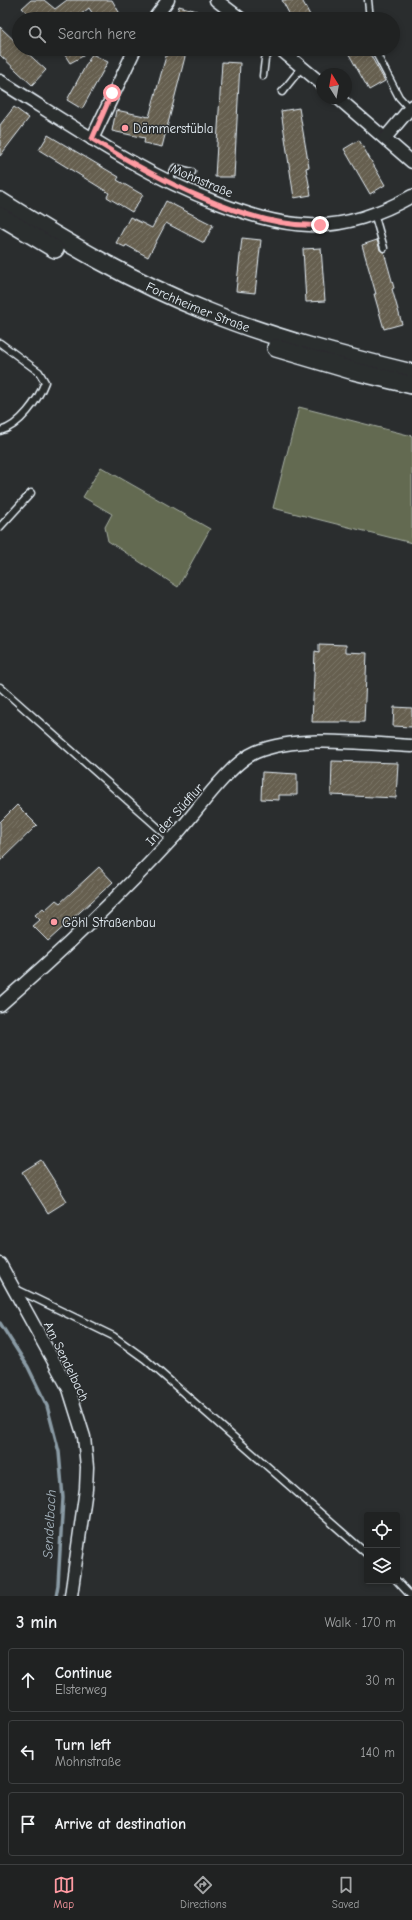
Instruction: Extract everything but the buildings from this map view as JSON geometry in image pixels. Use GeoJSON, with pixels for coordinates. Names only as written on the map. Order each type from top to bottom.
{"type":"FeatureCollection","features":[{"type":"Feature","properties":{"kind":"street"},"geometry":{"type":"LineString","coordinates":[[159,12],[168,0]]}},
{"type":"Feature","properties":{"kind":"street"},"geometry":{"type":"LineString","coordinates":[[216,0],[232,12]]}},
{"type":"Feature","properties":{"kind":"street"},"geometry":{"type":"LineString","coordinates":[[92,139],[132,56]]}},
{"type":"Feature","properties":{"kind":"street"},"geometry":{"type":"LineString","coordinates":[[289,56],[316,79]]}},
{"type":"Feature","properties":{"kind":"street","name":"Mohnstraße"},"geometry":{"type":"LineString","coordinates":[[0,81],[143,169],[168,182],[245,213],[280,222],[310,225],[337,223],[374,213],[412,196]]}},
{"type":"Feature","properties":{"kind":"street"},"geometry":{"type":"LineString","coordinates":[[345,104],[412,162]]}},
{"type":"Feature","properties":{"kind":"street"},"geometry":{"type":"LineString","coordinates":[[385,138],[411,108]]}},
{"type":"Feature","properties":{"kind":"street","name":"Forchheimer Straße"},"geometry":{"type":"LineString","coordinates":[[0,201],[89,256],[166,294],[206,311],[280,338],[412,373]]}},
{"type":"Feature","properties":{"kind":"street","name":"Forchheimer Straße"},"geometry":{"type":"LineString","coordinates":[[0,216],[122,285],[201,321],[280,350],[354,371],[412,385]]}},
{"type":"Feature","properties":{"kind":"street","name":"In der Südflur"},"geometry":{"type":"LineString","coordinates":[[0,1005],[33,977],[105,908],[172,840],[238,763],[254,753],[275,746],[300,742],[412,746]]}},
{"type":"Feature","properties":{"kind":"street","name":"Am Sendelbach"},"geometry":{"type":"LineString","coordinates":[[0,1264],[15,1289],[68,1389],[84,1437],[87,1467],[86,1489],[71,1596]]}},
{"type":"Feature","properties":{"kind":"lane"},"geometry":{"type":"LineString","coordinates":[[368,0],[369,12]]}},
{"type":"Feature","properties":{"kind":"lane"},"geometry":{"type":"LineString","coordinates":[[263,76],[265,59],[267,56]]}},
{"type":"Feature","properties":{"kind":"lane"},"geometry":{"type":"LineString","coordinates":[[378,56],[399,96],[411,108]]}},
{"type":"Feature","properties":{"kind":"lane"},"geometry":{"type":"LineString","coordinates":[[282,92],[302,67]]}},
{"type":"Feature","properties":{"kind":"lane"},"geometry":{"type":"LineString","coordinates":[[168,182],[175,168],[192,172]]}},
{"type":"Feature","properties":{"kind":"lane"},"geometry":{"type":"LineString","coordinates":[[374,213],[384,248]]}},
{"type":"Feature","properties":{"kind":"lane"},"geometry":{"type":"LineString","coordinates":[[0,343],[39,372],[45,382],[40,394],[18,421],[0,431]]}},
{"type":"Feature","properties":{"kind":"lane"},"geometry":{"type":"LineString","coordinates":[[0,527],[31,493]]}},
{"type":"Feature","properties":{"kind":"lane"},"geometry":{"type":"LineString","coordinates":[[0,687],[172,840]]}},
{"type":"Feature","properties":{"kind":"lane"},"geometry":{"type":"LineString","coordinates":[[15,1289],[113,1336],[145,1359],[364,1551]]}},
{"type":"Feature","properties":{"kind":"lane"},"geometry":{"type":"LineString","coordinates":[[400,1584],[411,1596]]}},
{"type":"Feature","properties":{"kind":"green space"},"geometry":{"type":"Polygon","coordinates":[[[299,407],[412,436],[412,543],[273,508],[299,407]]]}},
{"type":"Feature","properties":{"kind":"green space"},"geometry":{"type":"Polygon","coordinates":[[[101,467],[210,529],[178,587],[108,541],[105,527],[112,514],[83,497],[101,467]]]}},
{"type":"Feature","properties":{"kind":"waterway","name":"Sendelbach"},"geometry":{"type":"LineString","coordinates":[[0,1323],[28,1367],[47,1406],[59,1452],[63,1498],[58,1585],[56,1596]]}},
{"type":"Feature","properties":{"kind":"place","name":"Dämmerstübla"},"geometry":{"type":"Point","coordinates":[125,128]}},
{"type":"Feature","properties":{"kind":"place","name":"Göhl Straßenbau"},"geometry":{"type":"Point","coordinates":[54,922]}},
{"type":"Feature","properties":{"kind":"route"},"geometry":{"type":"LineString","coordinates":[[112,93],[92,139],[143,169],[207,199],[245,213],[280,222],[320,225]]}}]}
